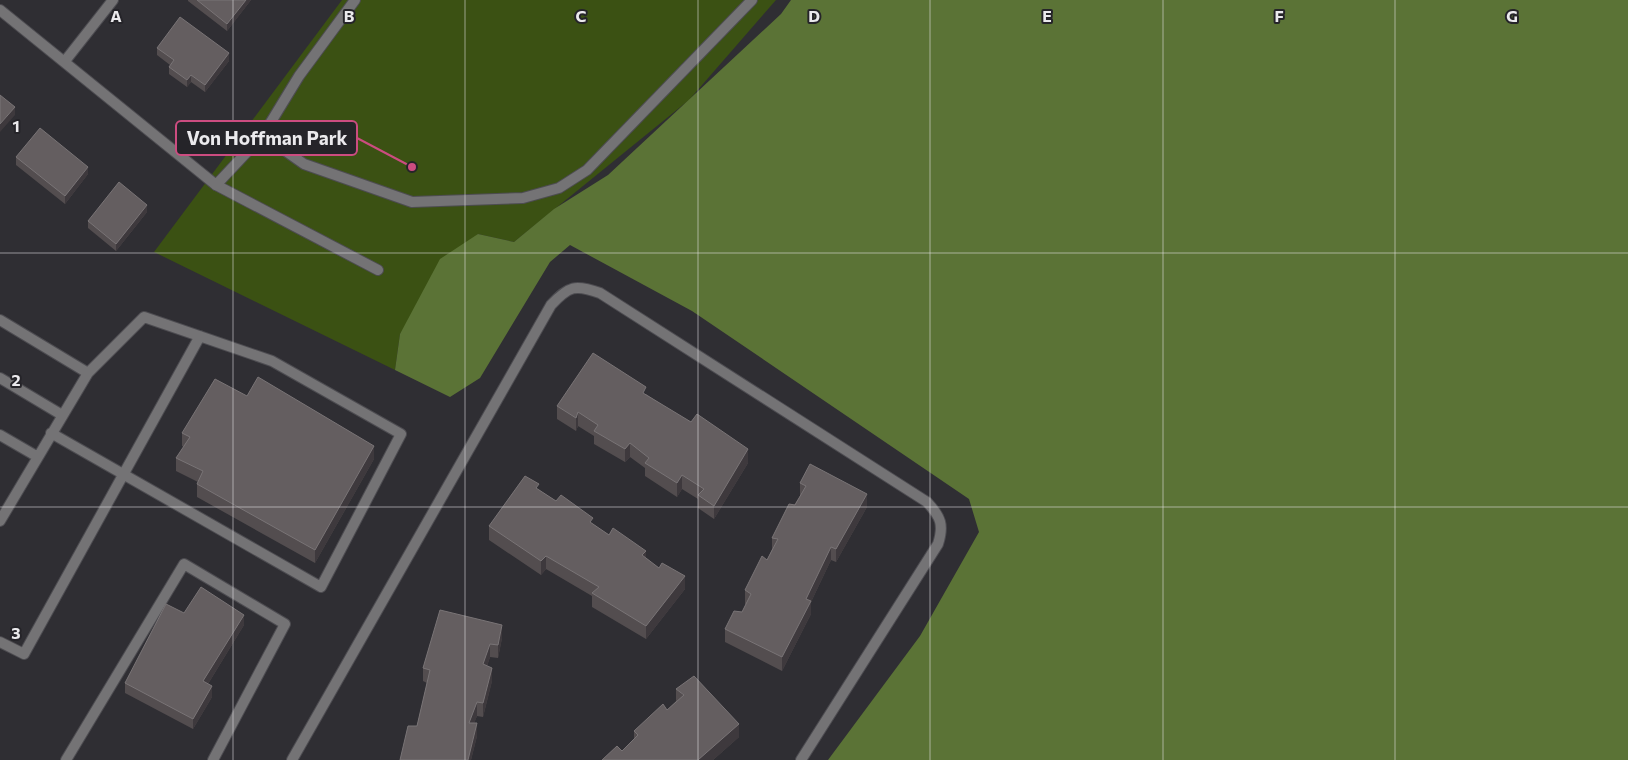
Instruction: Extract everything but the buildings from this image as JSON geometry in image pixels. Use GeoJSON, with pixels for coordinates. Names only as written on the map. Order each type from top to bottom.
{"type":"FeatureCollection","features":[{"type":"Feature","properties":{"kind":"street"},"geometry":{"type":"LineString","coordinates":[[65,62],[113,0]]}},
{"type":"Feature","properties":{"kind":"street"},"geometry":{"type":"LineString","coordinates":[[216,185],[263,135],[299,76],[355,0]]}},
{"type":"Feature","properties":{"kind":"street"},"geometry":{"type":"LineString","coordinates":[[263,135],[304,164],[412,202],[523,198],[559,188],[587,170],[752,0]]}},
{"type":"Feature","properties":{"kind":"street"},"geometry":{"type":"LineString","coordinates":[[0,10],[216,185],[378,270]]}},
{"type":"Feature","properties":{"kind":"street"},"geometry":{"type":"LineString","coordinates":[[292,760],[551,306],[561,295],[572,288],[586,288],[600,293],[927,502],[941,522],[942,533],[938,544],[801,760]]}},
{"type":"Feature","properties":{"kind":"street"},"geometry":{"type":"LineString","coordinates":[[0,521],[51,433],[88,373],[144,317],[272,361],[401,434],[321,586],[51,433]]}},
{"type":"Feature","properties":{"kind":"street"},"geometry":{"type":"LineString","coordinates":[[0,320],[88,373]]}},
{"type":"Feature","properties":{"kind":"street"},"geometry":{"type":"LineString","coordinates":[[0,642],[24,654],[200,336]]}},
{"type":"Feature","properties":{"kind":"street"},"geometry":{"type":"LineString","coordinates":[[0,378],[62,415]]}},
{"type":"Feature","properties":{"kind":"street"},"geometry":{"type":"LineString","coordinates":[[0,435],[38,456]]}},
{"type":"Feature","properties":{"kind":"street"},"geometry":{"type":"LineString","coordinates":[[66,760],[184,564],[285,624],[212,760]]}},
{"type":"Feature","properties":{"kind":"green space"},"geometry":{"type":"Polygon","coordinates":[[[342,0],[776,0],[689,100],[514,242],[478,234],[400,334],[395,370],[154,252],[342,0]]]}},
{"type":"Feature","properties":{"kind":"green space"},"geometry":{"type":"Polygon","coordinates":[[[791,0],[1628,0],[1628,760],[828,760],[920,636],[979,532],[969,499],[692,311],[570,245],[550,262],[480,378],[450,397],[395,370],[400,334],[440,259],[478,234],[514,242],[554,209],[608,175],[781,14],[791,0]]]}},
{"type":"Feature","properties":{"kind":"place","name":"Von Hoffman Park"},"geometry":{"type":"Point","coordinates":[412,167]}}]}
